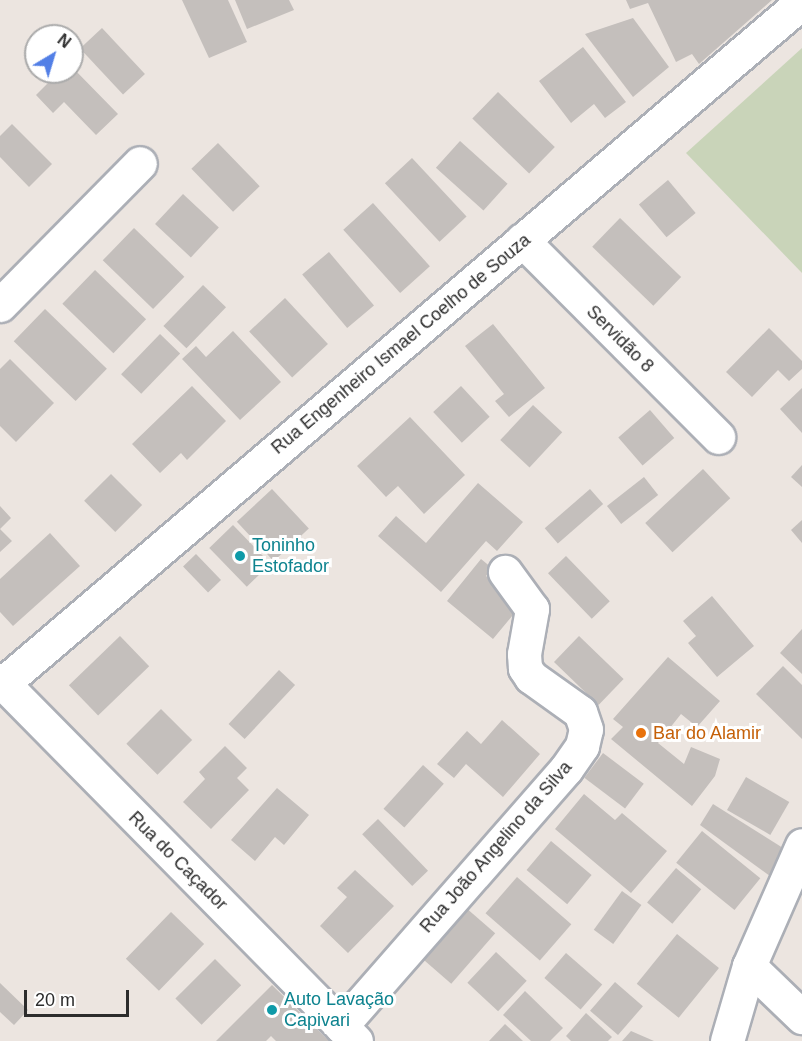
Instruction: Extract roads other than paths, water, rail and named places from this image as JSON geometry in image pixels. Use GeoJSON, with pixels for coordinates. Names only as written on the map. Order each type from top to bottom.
{"type":"FeatureCollection","features":[{"type":"Feature","properties":{"kind":"street","name":"Rua Engenheiro Ismael Coelho de Souza"},"geometry":{"type":"LineString","coordinates":[[1,683],[802,2]]}},
{"type":"Feature","properties":{"kind":"street"},"geometry":{"type":"LineString","coordinates":[[0,305],[140,162]]}},
{"type":"Feature","properties":{"kind":"street","name":"Servidão 8"},"geometry":{"type":"LineString","coordinates":[[522,240],[718,437]]}},
{"type":"Feature","properties":{"kind":"street","name":"Rua João Angelino da Silva"},"geometry":{"type":"LineString","coordinates":[[348,1034],[566,769],[582,746],[586,729],[580,712],[531,677],[525,668],[524,654],[532,609],[505,572]]}},
{"type":"Feature","properties":{"kind":"street","name":"Rua do Caçador"},"geometry":{"type":"LineString","coordinates":[[1,683],[348,1034]]}},
{"type":"Feature","properties":{"kind":"street"},"geometry":{"type":"LineString","coordinates":[[727,1041],[749,966],[802,845]]}},
{"type":"Feature","properties":{"kind":"street"},"geometry":{"type":"LineString","coordinates":[[749,966],[802,1017]]}},
{"type":"Feature","properties":{"kind":"place","name":"Toninho Estofador"},"geometry":{"type":"Point","coordinates":[240,556]}},
{"type":"Feature","properties":{"kind":"place","name":"Bar do Alamir"},"geometry":{"type":"Point","coordinates":[641,733]}},
{"type":"Feature","properties":{"kind":"place","name":"Auto Lavação Capivari"},"geometry":{"type":"Point","coordinates":[272,1010]}}]}
